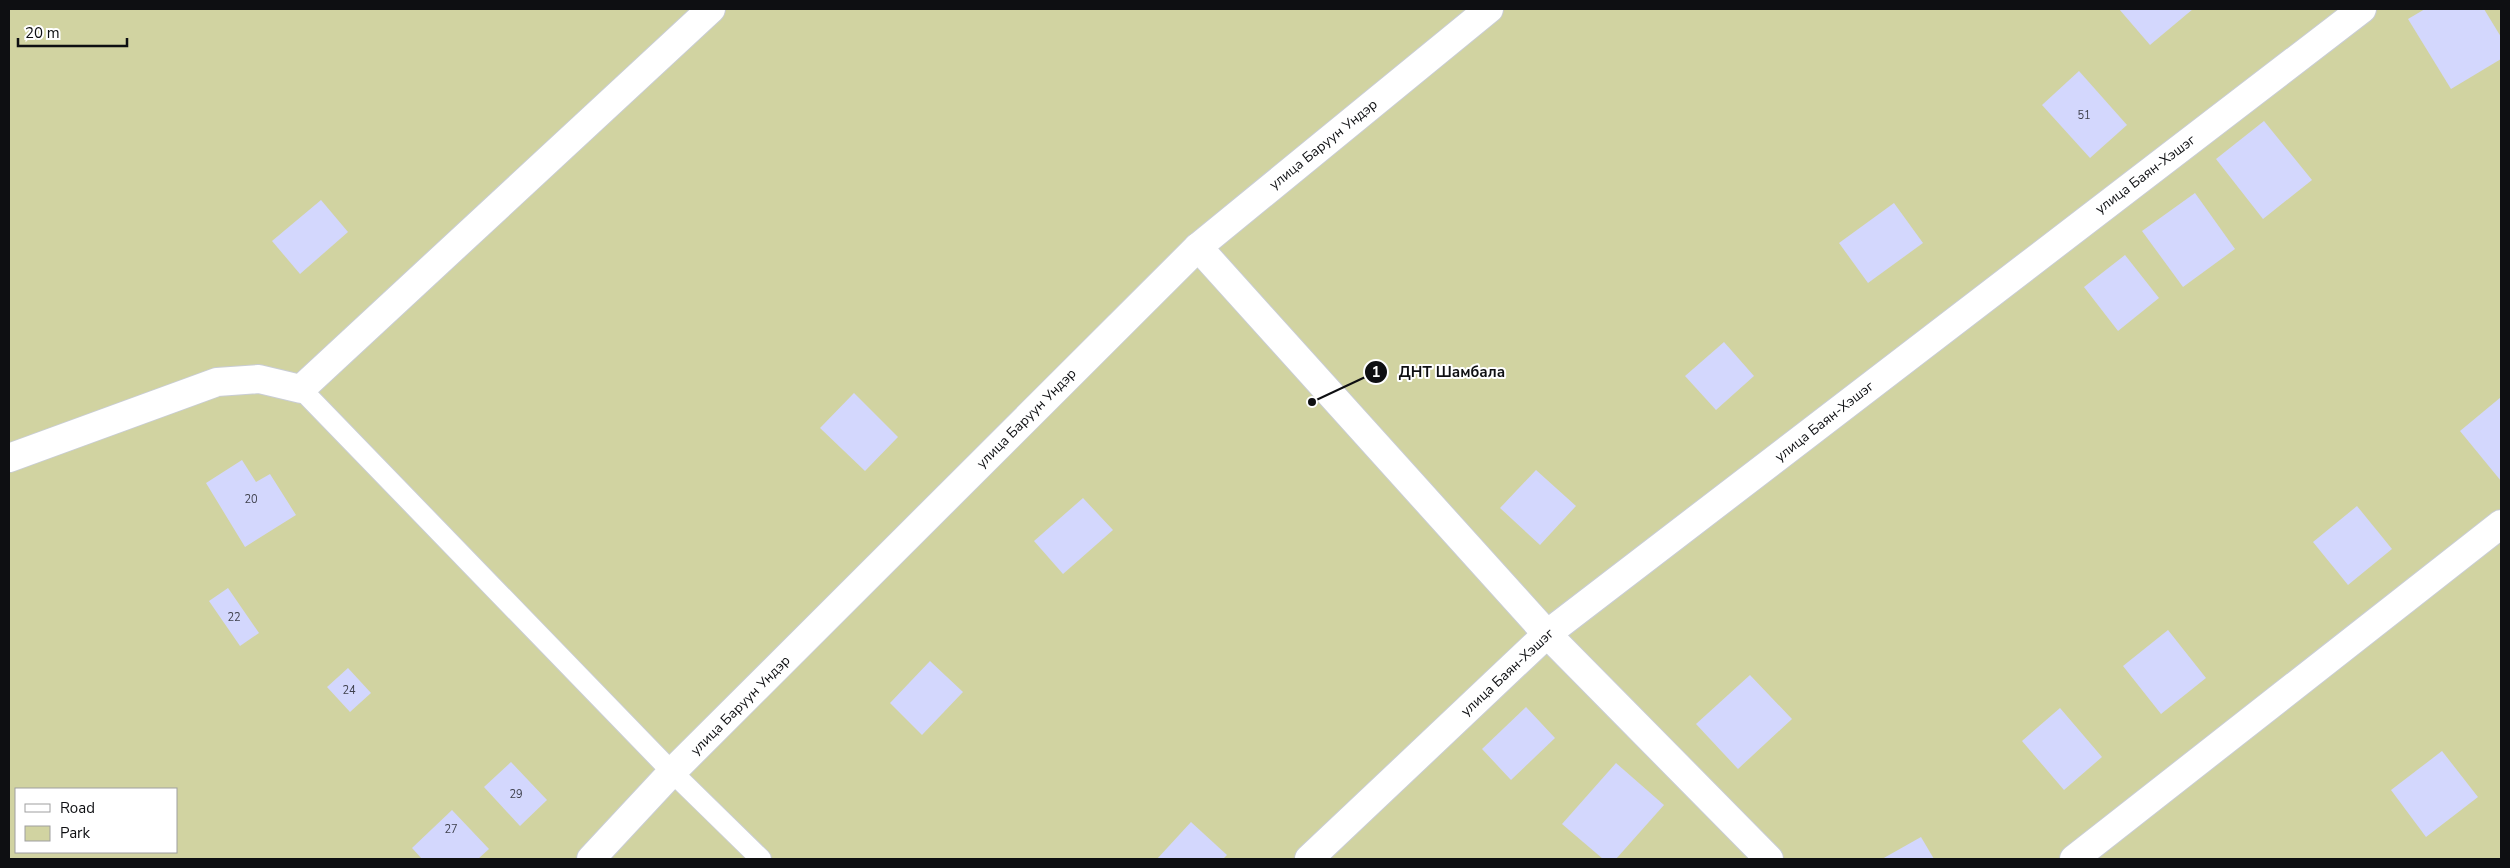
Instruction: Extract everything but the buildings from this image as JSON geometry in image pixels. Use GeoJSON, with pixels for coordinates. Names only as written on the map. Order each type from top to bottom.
{"type":"FeatureCollection","features":[{"type":"Feature","properties":{"kind":"street"},"geometry":{"type":"LineString","coordinates":[[9,458],[218,382],[259,379],[301,389],[711,9]]}},
{"type":"Feature","properties":{"kind":"street","name":"улица Баруун Ундэр"},"geometry":{"type":"LineString","coordinates":[[591,859],[672,772],[1198,247],[1489,9]]}},
{"type":"Feature","properties":{"kind":"street","name":"улица Баян-Хэшэг"},"geometry":{"type":"LineString","coordinates":[[1309,859],[1547,634],[2362,9]]}},
{"type":"Feature","properties":{"kind":"street"},"geometry":{"type":"LineString","coordinates":[[1198,247],[1547,634],[1769,859]]}},
{"type":"Feature","properties":{"kind":"street"},"geometry":{"type":"LineString","coordinates":[[2074,859],[2501,524]]}},
{"type":"Feature","properties":{"kind":"lane"},"geometry":{"type":"LineString","coordinates":[[301,389],[672,772],[761,859]]}},
{"type":"Feature","properties":{"kind":"green space"},"geometry":{"type":"Polygon","coordinates":[[[9,9],[2501,9],[2501,859],[9,859],[9,9]]]}},
{"type":"Feature","properties":{"kind":"place","name":"ДНТ Шамбала"},"geometry":{"type":"Point","coordinates":[1312,402]}}]}
